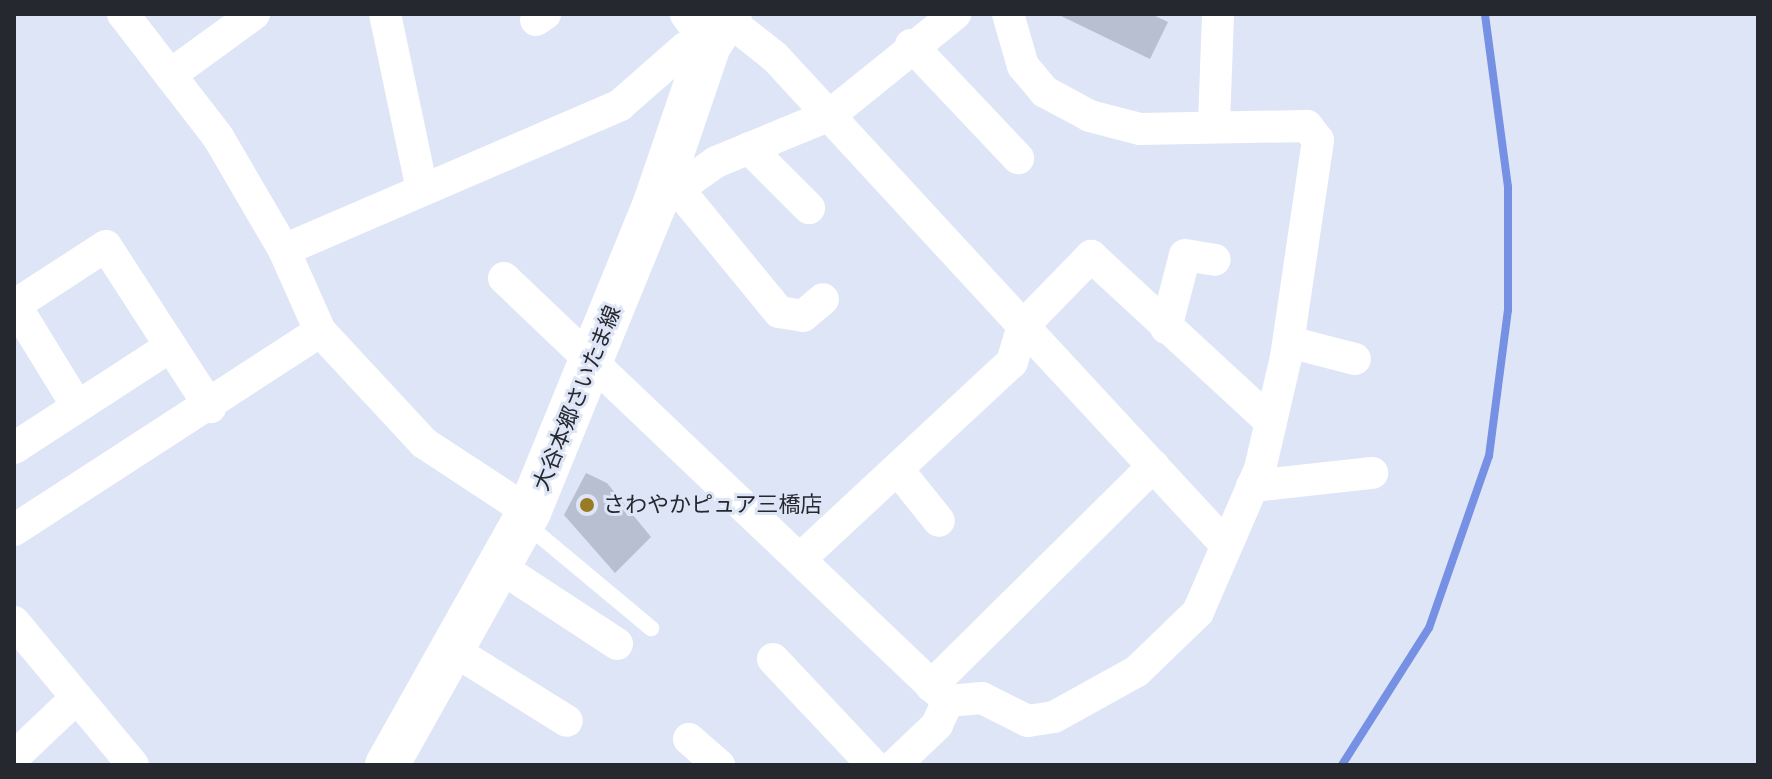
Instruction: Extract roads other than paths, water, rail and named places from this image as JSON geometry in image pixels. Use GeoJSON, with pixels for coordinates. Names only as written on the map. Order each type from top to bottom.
{"type":"FeatureCollection","features":[{"type":"Feature","properties":{"kind":"main road","name":"大谷本郷さいたま線"},"geometry":{"type":"LineString","coordinates":[[387,765],[526,517],[592,367],[666,198],[713,23]]}},
{"type":"Feature","properties":{"kind":"street"},"geometry":{"type":"LineString","coordinates":[[123,14],[218,137],[284,250],[320,331],[424,443],[526,517]]}},
{"type":"Feature","properties":{"kind":"street"},"geometry":{"type":"LineString","coordinates":[[170,75],[254,14]]}},
{"type":"Feature","properties":{"kind":"street"},"geometry":{"type":"LineString","coordinates":[[385,14],[422,190]]}},
{"type":"Feature","properties":{"kind":"street"},"geometry":{"type":"LineString","coordinates":[[823,299],[803,316],[779,312],[666,198],[749,148],[830,115],[911,45],[955,14]]}},
{"type":"Feature","properties":{"kind":"street"},"geometry":{"type":"LineString","coordinates":[[504,278],[592,367],[800,559],[939,693],[982,698],[1028,721],[1090,703],[1137,671],[1198,612],[1252,486],[1271,422],[1289,342],[1318,140],[1307,126],[1214,124],[1140,129],[1090,116],[1045,92],[1023,66],[1008,14]]}},
{"type":"Feature","properties":{"kind":"street"},"geometry":{"type":"LineString","coordinates":[[1214,124],[1218,14]]}},
{"type":"Feature","properties":{"kind":"street"},"geometry":{"type":"LineString","coordinates":[[284,250],[620,105],[713,23],[830,115],[1226,545]]}},
{"type":"Feature","properties":{"kind":"street"},"geometry":{"type":"LineString","coordinates":[[911,45],[1018,158]]}},
{"type":"Feature","properties":{"kind":"street"},"geometry":{"type":"LineString","coordinates":[[749,148],[809,208]]}},
{"type":"Feature","properties":{"kind":"street"},"geometry":{"type":"LineString","coordinates":[[77,406],[15,305],[106,246],[210,407]]}},
{"type":"Feature","properties":{"kind":"street"},"geometry":{"type":"LineString","coordinates":[[1166,328],[1185,255],[1215,260]]}},
{"type":"Feature","properties":{"kind":"street"},"geometry":{"type":"LineString","coordinates":[[800,559],[1012,362],[1023,326],[1091,256],[1271,422]]}},
{"type":"Feature","properties":{"kind":"street"},"geometry":{"type":"LineString","coordinates":[[14,530],[210,407],[320,331]]}},
{"type":"Feature","properties":{"kind":"street"},"geometry":{"type":"LineString","coordinates":[[1289,342],[1355,359]]}},
{"type":"Feature","properties":{"kind":"street"},"geometry":{"type":"LineString","coordinates":[[14,448],[171,346]]}},
{"type":"Feature","properties":{"kind":"street"},"geometry":{"type":"LineString","coordinates":[[895,765],[937,725],[939,693],[1153,466]]}},
{"type":"Feature","properties":{"kind":"street"},"geometry":{"type":"LineString","coordinates":[[898,470],[939,521]]}},
{"type":"Feature","properties":{"kind":"street"},"geometry":{"type":"LineString","coordinates":[[1252,486],[1372,473]]}},
{"type":"Feature","properties":{"kind":"street"},"geometry":{"type":"LineString","coordinates":[[500,567],[617,644]]}},
{"type":"Feature","properties":{"kind":"street"},"geometry":{"type":"LineString","coordinates":[[14,622],[74,700],[133,765]]}},
{"type":"Feature","properties":{"kind":"street"},"geometry":{"type":"LineString","coordinates":[[453,650],[567,721]]}},
{"type":"Feature","properties":{"kind":"street"},"geometry":{"type":"LineString","coordinates":[[773,659],[873,765]]}},
{"type":"Feature","properties":{"kind":"street"},"geometry":{"type":"LineString","coordinates":[[14,757],[74,700]]}},
{"type":"Feature","properties":{"kind":"street"},"geometry":{"type":"LineString","coordinates":[[689,739],[719,765]]}},
{"type":"Feature","properties":{"kind":"lane"},"geometry":{"type":"LineString","coordinates":[[526,517],[651,628]]}},
{"type":"Feature","properties":{"kind":"waterway"},"geometry":{"type":"LineString","coordinates":[[1342,765],[1429,628],[1489,456],[1508,310],[1508,187],[1485,14]]}},
{"type":"Feature","properties":{"kind":"place","name":"さわやかピュア三橋店"},"geometry":{"type":"Point","coordinates":[587,505]}}]}
